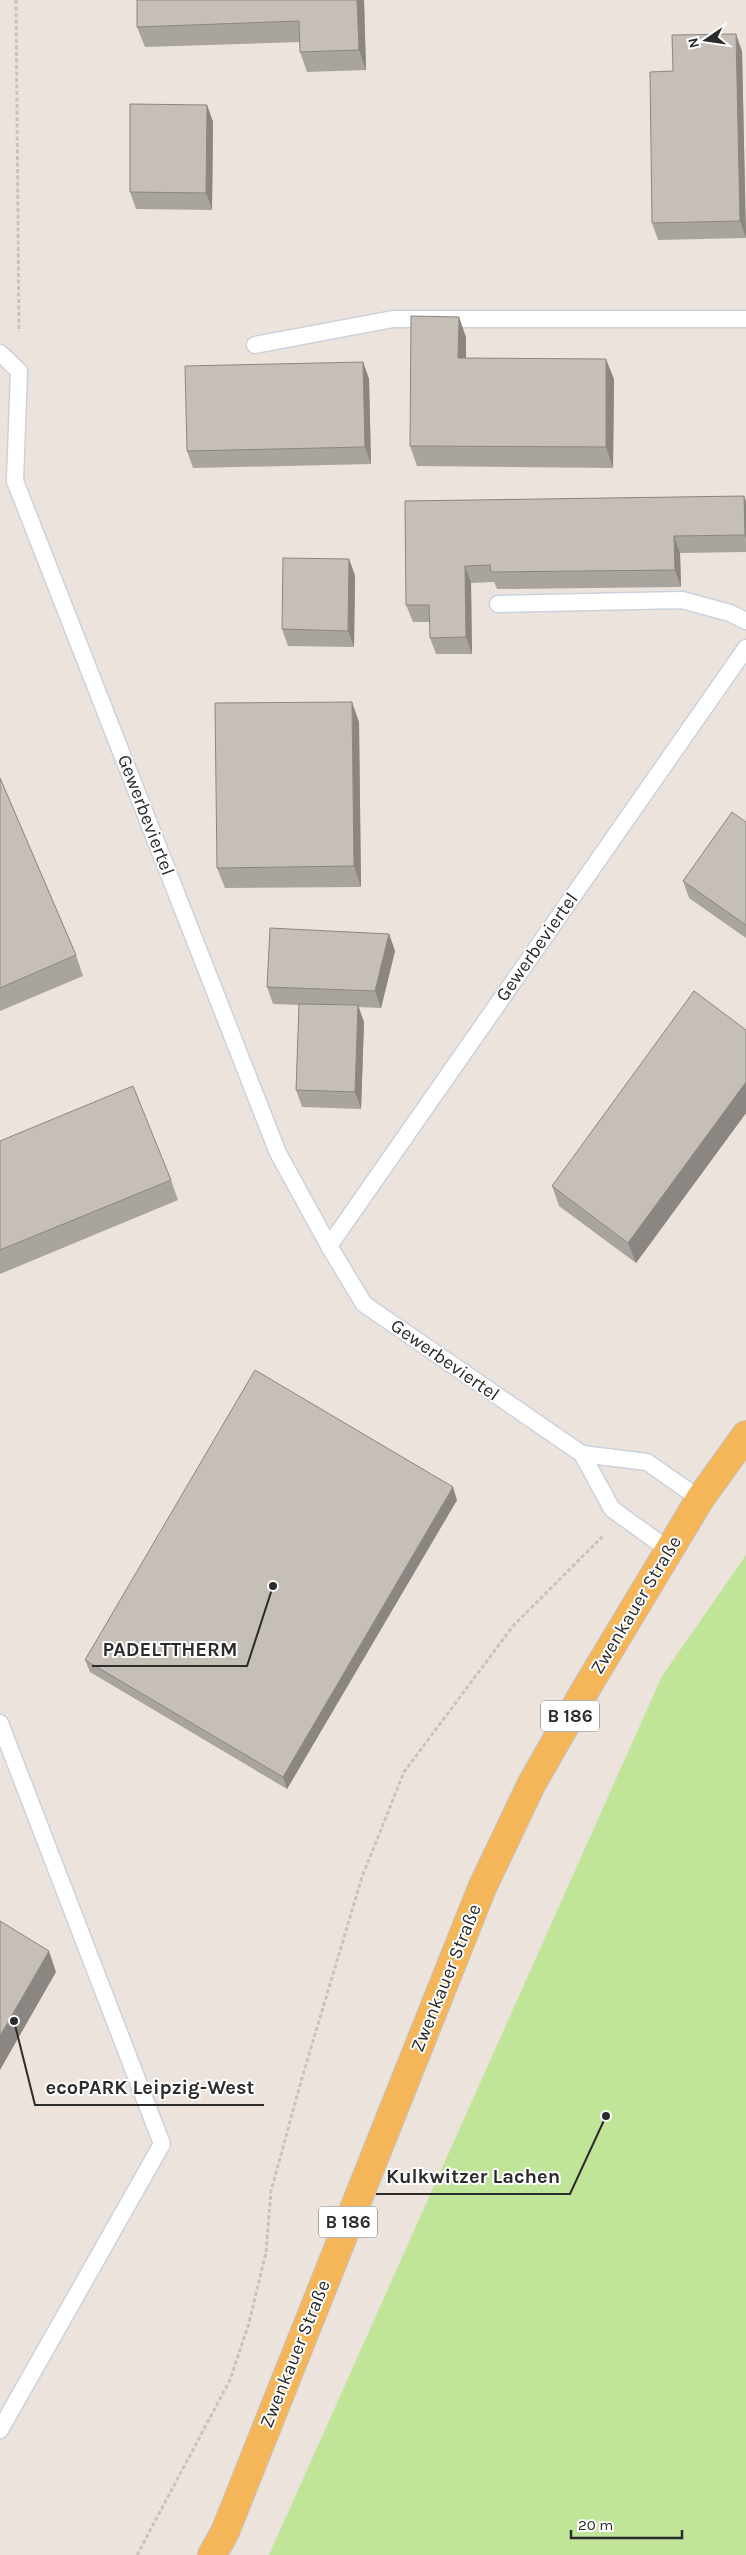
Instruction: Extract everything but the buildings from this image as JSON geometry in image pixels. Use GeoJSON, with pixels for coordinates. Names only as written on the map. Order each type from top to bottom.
{"type":"FeatureCollection","features":[{"type":"Feature","properties":{"kind":"main road","name":"Zwenkauer Straße"},"geometry":{"type":"LineString","coordinates":[[212,2555],[225,2532],[482,1888],[531,1785],[700,1499],[746,1435]]}},
{"type":"Feature","properties":{"kind":"lane"},"geometry":{"type":"LineString","coordinates":[[255,345],[393,319],[746,319]]}},
{"type":"Feature","properties":{"kind":"lane"},"geometry":{"type":"LineString","coordinates":[[0,353],[19,371]]}},
{"type":"Feature","properties":{"kind":"lane","name":"Gewerbeviertel"},"geometry":{"type":"LineString","coordinates":[[19,371],[15,481],[278,1153],[329,1246],[364,1304],[582,1454],[612,1509],[669,1550]]}},
{"type":"Feature","properties":{"kind":"lane"},"geometry":{"type":"LineString","coordinates":[[498,604],[682,600],[730,613],[746,621]]}},
{"type":"Feature","properties":{"kind":"lane","name":"Gewerbeviertel"},"geometry":{"type":"LineString","coordinates":[[329,1246],[746,648]]}},
{"type":"Feature","properties":{"kind":"lane","name":"Gewerbeviertel"},"geometry":{"type":"LineString","coordinates":[[582,1454],[647,1462],[700,1499]]}},
{"type":"Feature","properties":{"kind":"lane"},"geometry":{"type":"LineString","coordinates":[[0,1723],[162,2144],[0,2430]]}},
{"type":"Feature","properties":{"kind":"path"},"geometry":{"type":"LineString","coordinates":[[16,0],[19,371]]}},
{"type":"Feature","properties":{"kind":"path"},"geometry":{"type":"LineString","coordinates":[[137,2555],[230,2380],[249,2323],[266,2252],[272,2191],[302,2078],[362,1877],[404,1772],[513,1626],[602,1537],[621,1514]]}},
{"type":"Feature","properties":{"kind":"green space"},"geometry":{"type":"Polygon","coordinates":[[[746,1555],[746,2555],[269,2555],[662,1676],[746,1555]]]}},
{"type":"Feature","properties":{"kind":"place","name":"PADELTTHERM"},"geometry":{"type":"Point","coordinates":[273,1586]}},
{"type":"Feature","properties":{"kind":"place","name":"ecoPARK Leipzig-West"},"geometry":{"type":"Point","coordinates":[14,2021]}},
{"type":"Feature","properties":{"kind":"place","name":"Kulkwitzer Lachen"},"geometry":{"type":"Point","coordinates":[606,2116]}}]}
